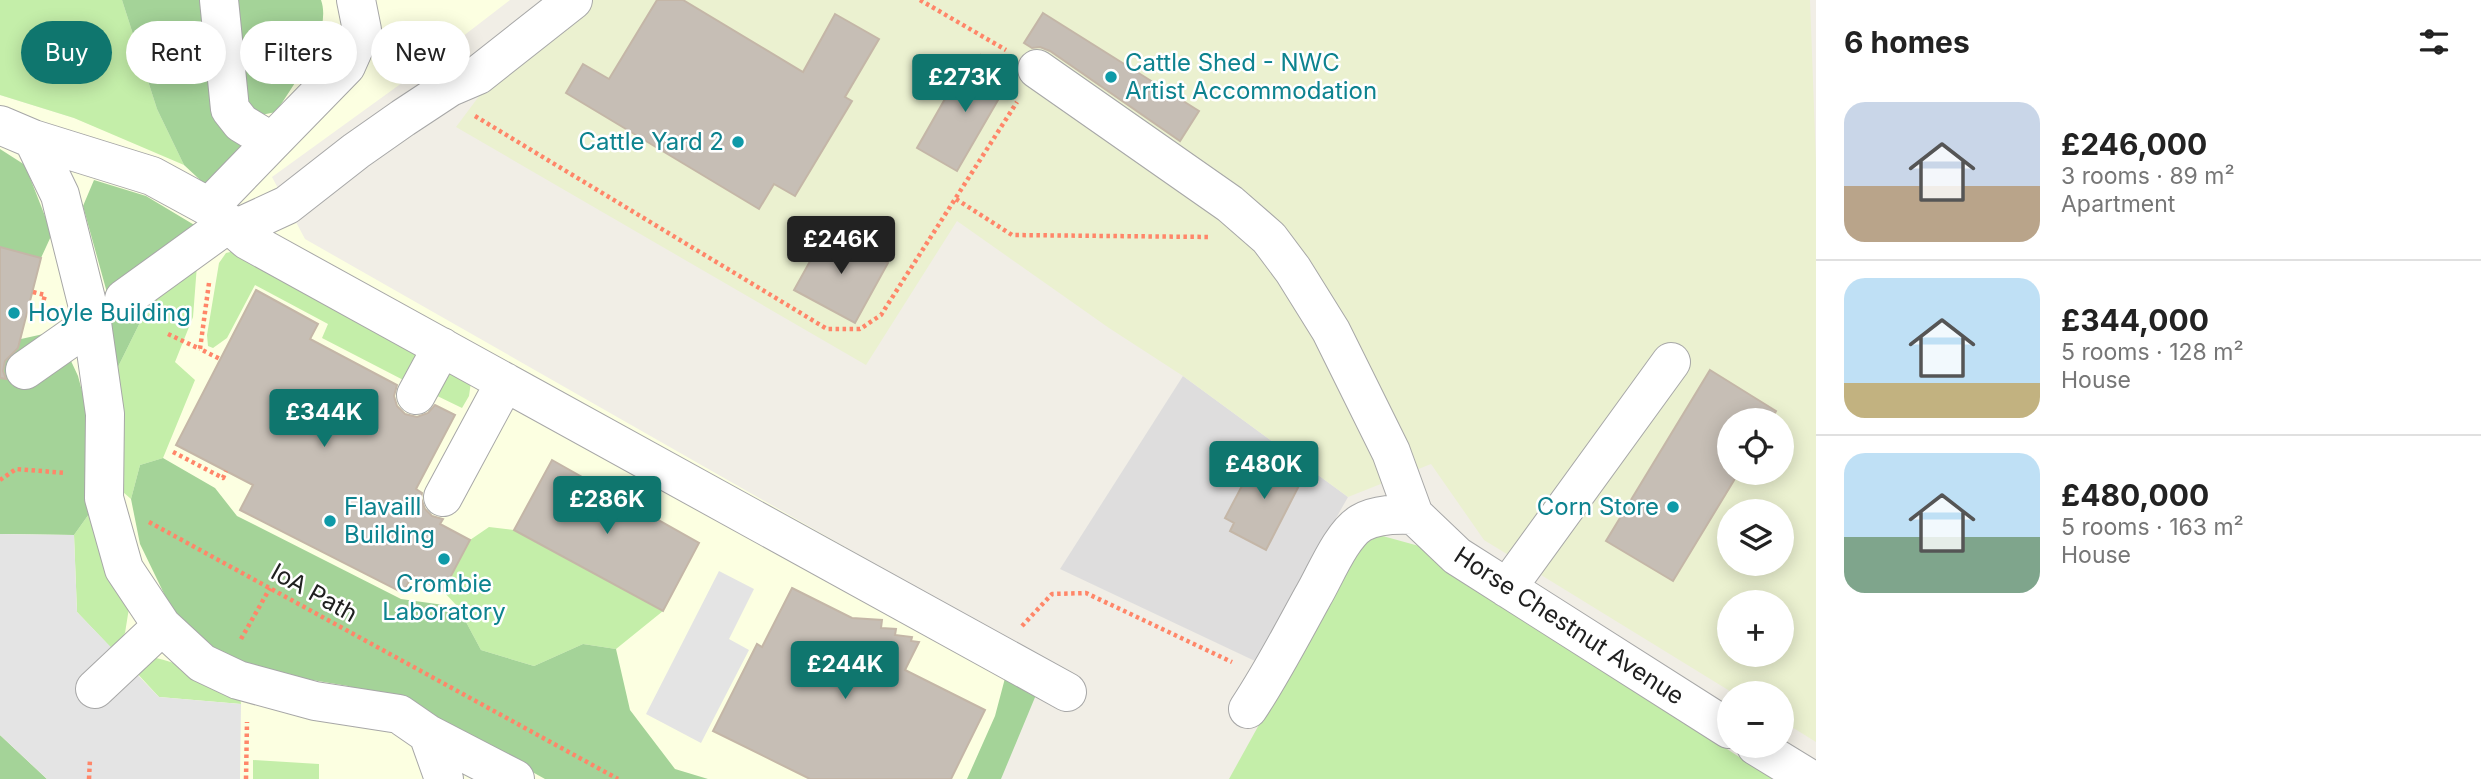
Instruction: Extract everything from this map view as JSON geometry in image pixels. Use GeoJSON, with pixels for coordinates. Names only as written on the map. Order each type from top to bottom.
{"type":"FeatureCollection","features":[{"type":"Feature","properties":{"kind":"lane"},"geometry":{"type":"LineString","coordinates":[[219,0],[230,109],[241,123],[259,134],[267,147]]}},
{"type":"Feature","properties":{"kind":"lane"},"geometry":{"type":"LineString","coordinates":[[124,299],[224,220],[267,147],[346,66],[362,30],[356,0]]}},
{"type":"Feature","properties":{"kind":"lane"},"geometry":{"type":"LineString","coordinates":[[224,220],[287,205],[356,151],[439,94],[478,75],[573,0]]}},
{"type":"Feature","properties":{"kind":"lane"},"geometry":{"type":"LineString","coordinates":[[1037,69],[1230,204],[1269,238],[1293,270],[1331,331],[1391,452],[1414,515],[1393,514],[1359,524],[1342,544],[1258,694]]}},
{"type":"Feature","properties":{"kind":"lane"},"geometry":{"type":"LineString","coordinates":[[16,132],[152,176],[224,220],[247,240],[1067,692]]}},
{"type":"Feature","properties":{"kind":"lane"},"geometry":{"type":"LineString","coordinates":[[16,132],[60,195],[92,323],[105,414],[104,498],[124,569],[162,626],[202,663],[239,680],[315,701],[399,714],[428,734],[515,779]]}},
{"type":"Feature","properties":{"kind":"lane"},"geometry":{"type":"LineString","coordinates":[[26,370],[92,323]]}},
{"type":"Feature","properties":{"kind":"lane"},"geometry":{"type":"LineString","coordinates":[[416,395],[442,348]]}},
{"type":"Feature","properties":{"kind":"lane"},"geometry":{"type":"LineString","coordinates":[[1507,588],[1671,362]]}},
{"type":"Feature","properties":{"kind":"lane"},"geometry":{"type":"LineString","coordinates":[[443,497],[505,382]]}},
{"type":"Feature","properties":{"kind":"lane","name":"Horse Chestnut Avenue"},"geometry":{"type":"LineString","coordinates":[[1414,515],[1457,556],[1717,721]]}},
{"type":"Feature","properties":{"kind":"lane"},"geometry":{"type":"LineString","coordinates":[[95,689],[162,626]]}},
{"type":"Feature","properties":{"kind":"lane"},"geometry":{"type":"LineString","coordinates":[[428,734],[444,779]]}},
{"type":"Feature","properties":{"kind":"lane"},"geometry":{"type":"LineString","coordinates":[[1776,758],[1810,779]]}},
{"type":"Feature","properties":{"kind":"path"},"geometry":{"type":"LineString","coordinates":[[439,94],[827,330],[860,330],[881,315],[1037,69],[920,0]]}},
{"type":"Feature","properties":{"kind":"path"},"geometry":{"type":"LineString","coordinates":[[956,199],[1012,235],[1269,238]]}},
{"type":"Feature","properties":{"kind":"path"},"geometry":{"type":"LineString","coordinates":[[200,349],[209,281]]}},
{"type":"Feature","properties":{"kind":"path"},"geometry":{"type":"LineString","coordinates":[[168,334],[220,359]]}},
{"type":"Feature","properties":{"kind":"path"},"geometry":{"type":"LineString","coordinates":[[173,452],[223,478],[226,471]]}},
{"type":"Feature","properties":{"kind":"path","name":"IoA Path"},"geometry":{"type":"LineString","coordinates":[[0,480],[16,469],[64,472],[104,498],[618,779]]}},
{"type":"Feature","properties":{"kind":"path"},"geometry":{"type":"LineString","coordinates":[[246,779],[247,696],[230,665],[235,650],[270,588]]}},
{"type":"Feature","properties":{"kind":"path"},"geometry":{"type":"LineString","coordinates":[[1000,656],[1030,616],[1052,594],[1086,593],[1258,694]]}},
{"type":"Feature","properties":{"kind":"path"},"geometry":{"type":"LineString","coordinates":[[89,779],[90,760]]}},
{"type":"Feature","properties":{"kind":"shaded area"},"geometry":{"type":"Polygon","coordinates":[[[122,0],[510,0],[470,31],[470,21],[371,21],[371,84],[400,84],[272,177],[305,239],[1040,658],[989,779],[0,779],[0,95],[74,118],[184,163],[157,109],[149,84],[226,84],[226,21],[129,21],[122,0]]]}},
{"type":"Feature","properties":{"kind":"shaded area"},"geometry":{"type":"Polygon","coordinates":[[[551,0],[1810,0],[1816,162],[1816,742],[1794,728],[1794,681],[1717,681],[1717,683],[1484,540],[1431,464],[1348,497],[1183,376],[1109,328],[957,221],[866,365],[456,127],[551,0]]]}},
{"type":"Feature","properties":{"kind":"shaded area"},"geometry":{"type":"Polygon","coordinates":[[[1183,376],[1348,497],[1255,661],[1060,569],[1183,376]]]}},
{"type":"Feature","properties":{"kind":"shaded area"},"geometry":{"type":"Polygon","coordinates":[[[0,534],[74,535],[77,612],[159,697],[241,704],[240,779],[47,779],[0,735],[0,534]]]}},
{"type":"Feature","properties":{"kind":"shaded area"},"geometry":{"type":"Polygon","coordinates":[[[719,571],[754,589],[729,639],[749,650],[701,743],[646,714],[719,571]]]}},
{"type":"Feature","properties":{"kind":"green space"},"geometry":{"type":"Polygon","coordinates":[[[0,0],[122,0],[129,21],[126,21],[126,84],[149,84],[157,109],[184,165],[74,118],[0,95],[0,0]]]}},
{"type":"Feature","properties":{"kind":"green space"},"geometry":{"type":"Polygon","coordinates":[[[122,0],[203,0],[203,21],[129,21],[122,0]]]}},
{"type":"Feature","properties":{"kind":"green space"},"geometry":{"type":"Polygon","coordinates":[[[235,0],[321,0],[322,21],[240,21],[240,52],[235,0]]]}},
{"type":"Feature","properties":{"kind":"green space"},"geometry":{"type":"Polygon","coordinates":[[[149,84],[209,84],[216,120],[249,149],[212,191],[184,165],[157,109],[149,84]]]}},
{"type":"Feature","properties":{"kind":"green space"},"geometry":{"type":"Polygon","coordinates":[[[243,84],[294,84],[276,112],[256,116],[245,105],[243,84]]]}},
{"type":"Feature","properties":{"kind":"green space"},"geometry":{"type":"Polygon","coordinates":[[[0,149],[25,165],[52,234],[41,258],[0,247],[0,149]]]}},
{"type":"Feature","properties":{"kind":"green space"},"geometry":{"type":"Polygon","coordinates":[[[94,180],[146,196],[206,232],[165,272],[113,377],[109,300],[83,206],[94,180]]]}},
{"type":"Feature","properties":{"kind":"green space"},"geometry":{"type":"Polygon","coordinates":[[[243,249],[419,344],[411,384],[322,338],[328,324],[255,285],[227,338],[213,348],[208,346],[207,335],[219,263],[226,253],[243,249]]]}},
{"type":"Feature","properties":{"kind":"green space"},"geometry":{"type":"Polygon","coordinates":[[[198,252],[193,317],[175,362],[195,380],[163,458],[140,465],[131,499],[115,485],[113,377],[165,272],[198,252]]]}},
{"type":"Feature","properties":{"kind":"green space"},"geometry":{"type":"Polygon","coordinates":[[[57,331],[78,376],[91,425],[89,514],[74,535],[0,534],[0,334],[21,339],[57,331]]]}},
{"type":"Feature","properties":{"kind":"green space"},"geometry":{"type":"Polygon","coordinates":[[[455,367],[471,382],[469,396],[462,408],[427,391],[455,367]]]}},
{"type":"Feature","properties":{"kind":"green space"},"geometry":{"type":"Polygon","coordinates":[[[163,458],[215,488],[237,516],[401,599],[458,607],[481,650],[534,666],[583,644],[616,649],[630,710],[675,769],[708,779],[545,779],[412,705],[348,686],[270,673],[235,664],[201,643],[171,608],[140,544],[131,499],[140,465],[163,458]]]}},
{"type":"Feature","properties":{"kind":"green space"},"geometry":{"type":"Polygon","coordinates":[[[89,514],[129,608],[125,633],[113,650],[77,612],[74,535],[89,514]]]}},
{"type":"Feature","properties":{"kind":"green space"},"geometry":{"type":"Polygon","coordinates":[[[489,527],[514,530],[663,611],[616,649],[583,644],[534,666],[481,650],[458,607],[443,591],[470,540],[489,527]]]}},
{"type":"Feature","properties":{"kind":"green space"},"geometry":{"type":"Polygon","coordinates":[[[1379,535],[1419,546],[1717,743],[1717,758],[1741,758],[1773,779],[1229,779],[1355,551],[1379,535]]]}},
{"type":"Feature","properties":{"kind":"green space"},"geometry":{"type":"Polygon","coordinates":[[[1013,648],[1048,666],[1001,779],[967,779],[995,716],[1013,648]]]}},
{"type":"Feature","properties":{"kind":"green space"},"geometry":{"type":"Polygon","coordinates":[[[151,657],[186,668],[208,679],[240,696],[241,704],[159,697],[134,670],[151,657]]]}},
{"type":"Feature","properties":{"kind":"green space"},"geometry":{"type":"Polygon","coordinates":[[[0,735],[47,779],[0,779],[0,735]]]}},
{"type":"Feature","properties":{"kind":"green space"},"geometry":{"type":"Polygon","coordinates":[[[253,760],[319,764],[319,779],[253,779],[253,760]]]}},
{"type":"Feature","properties":{"kind":"building","name":"Cattle Yard 2"},"geometry":{"type":"Polygon","coordinates":[[[657,0],[683,0],[803,72],[835,14],[879,39],[845,97],[852,101],[795,196],[774,184],[759,209],[566,93],[583,64],[609,79],[657,0]]]}},
{"type":"Feature","properties":{"kind":"building","name":"Cattle Shed - NWC Artist Accommodation"},"geometry":{"type":"Polygon","coordinates":[[[1043,13],[1199,111],[1180,141],[1050,51],[1040,47],[1032,48],[1024,43],[1043,13]]]}},
{"type":"Feature","properties":{"kind":"building"},"geometry":{"type":"Polygon","coordinates":[[[981,55],[1013,74],[957,171],[917,148],[953,85],[961,90],[981,55]]]}},
{"type":"Feature","properties":{"kind":"building"},"geometry":{"type":"Polygon","coordinates":[[[828,229],[888,263],[855,323],[794,290],[828,229]]]}},
{"type":"Feature","properties":{"kind":"building","name":"Hoyle Building"},"geometry":{"type":"Polygon","coordinates":[[[0,247],[41,258],[18,348],[5,361],[3,371],[6,379],[0,378],[0,247]]]}},
{"type":"Feature","properties":{"kind":"building"},"geometry":{"type":"Polygon","coordinates":[[[256,290],[318,324],[310,339],[397,385],[394,396],[397,406],[405,414],[417,417],[428,413],[435,405],[455,415],[416,489],[422,493],[425,509],[432,516],[443,519],[440,524],[470,540],[443,591],[412,575],[403,593],[240,510],[253,485],[176,445],[256,290]]]}},
{"type":"Feature","properties":{"kind":"building","name":"Corn Store"},"geometry":{"type":"Polygon","coordinates":[[[1710,370],[1771,408],[1717,408],[1717,485],[1731,485],[1723,499],[1717,499],[1717,508],[1673,581],[1606,541],[1710,370]]]}},
{"type":"Feature","properties":{"kind":"building"},"geometry":{"type":"Polygon","coordinates":[[[1269,455],[1305,474],[1266,550],[1230,531],[1234,523],[1225,518],[1253,465],[1262,470],[1269,455]]]}},
{"type":"Feature","properties":{"kind":"building"},"geometry":{"type":"Polygon","coordinates":[[[552,460],[699,543],[663,611],[514,530],[552,460]]]}},
{"type":"Feature","properties":{"kind":"building"},"geometry":{"type":"Polygon","coordinates":[[[792,588],[852,618],[882,620],[881,628],[896,629],[895,635],[912,637],[911,641],[919,642],[905,670],[985,710],[951,779],[810,779],[713,731],[757,644],[762,647],[792,588]]]}},
{"type":"Feature","properties":{"kind":"place","name":"Cattle Shed - NWC Artist Accommodation"},"geometry":{"type":"Point","coordinates":[1111,77]}},
{"type":"Feature","properties":{"kind":"place","name":"Cattle Yard 2"},"geometry":{"type":"Point","coordinates":[738,142]}},
{"type":"Feature","properties":{"kind":"place","name":"Hoyle Building"},"geometry":{"type":"Point","coordinates":[14,313]}},
{"type":"Feature","properties":{"kind":"place","name":"Corn Store"},"geometry":{"type":"Point","coordinates":[1673,507]}},
{"type":"Feature","properties":{"kind":"place","name":"Flavaill Building"},"geometry":{"type":"Point","coordinates":[330,521]}},
{"type":"Feature","properties":{"kind":"place","name":"Crombie Laboratory"},"geometry":{"type":"Point","coordinates":[444,559]}}]}
